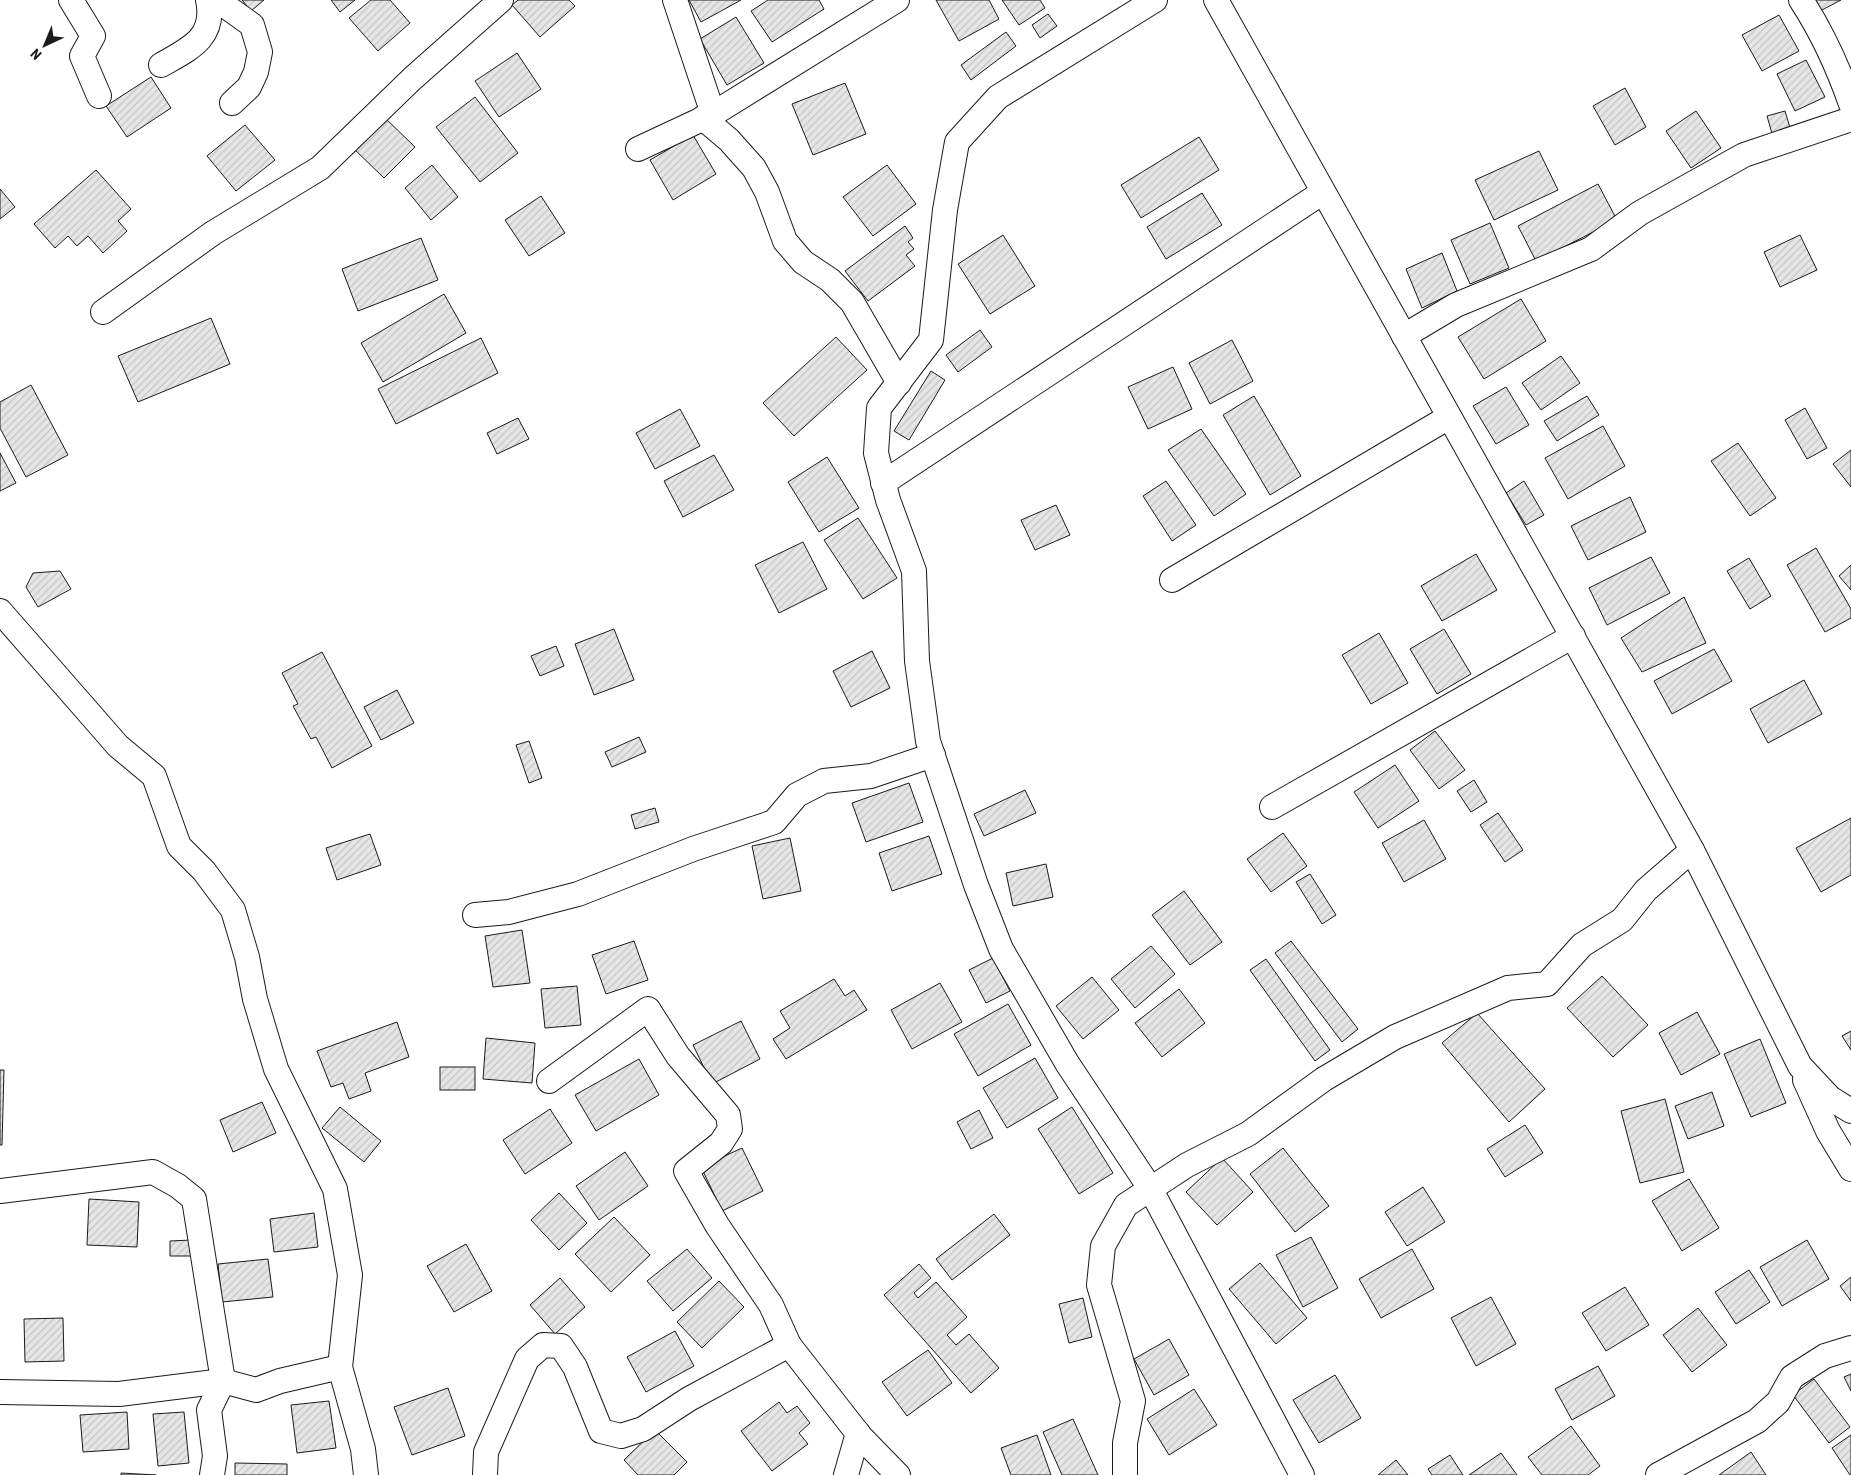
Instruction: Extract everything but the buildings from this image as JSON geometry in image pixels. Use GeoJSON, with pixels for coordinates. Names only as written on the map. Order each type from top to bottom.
{"type":"FeatureCollection","features":[{"type":"Feature","properties":{"kind":"street"},"geometry":{"type":"LineString","coordinates":[[72,0],[93,36],[82,56],[99,96]]}},
{"type":"Feature","properties":{"kind":"street"},"geometry":{"type":"LineString","coordinates":[[160,65],[189,49],[205,35],[211,13],[208,0]]}},
{"type":"Feature","properties":{"kind":"street"},"geometry":{"type":"LineString","coordinates":[[217,0],[252,25],[260,52],[256,72],[249,86],[232,104]]}},
{"type":"Feature","properties":{"kind":"street"},"geometry":{"type":"LineString","coordinates":[[103,312],[213,233],[320,168],[413,78],[501,0]]}},
{"type":"Feature","properties":{"kind":"street"},"geometry":{"type":"LineString","coordinates":[[675,0],[708,116],[754,168],[768,192],[785,241],[803,262],[830,280],[852,302],[899,383]]}},
{"type":"Feature","properties":{"kind":"street"},"geometry":{"type":"LineString","coordinates":[[638,149],[708,116],[898,0]]}},
{"type":"Feature","properties":{"kind":"street"},"geometry":{"type":"LineString","coordinates":[[1155,0],[998,97],[957,142],[945,210],[931,340],[880,408],[876,452],[883,484],[914,570],[918,661],[928,741],[976,885],[1001,949],[1066,1063],[1150,1188],[1302,1475]]}},
{"type":"Feature","properties":{"kind":"street"},"geometry":{"type":"LineString","coordinates":[[1216,0],[1692,850],[1800,1066],[1828,1132],[1851,1169]]}},
{"type":"Feature","properties":{"kind":"street"},"geometry":{"type":"LineString","coordinates":[[1801,0],[1815,22],[1843,80],[1851,104]]}},
{"type":"Feature","properties":{"kind":"street"},"geometry":{"type":"LineString","coordinates":[[1404,336],[1456,305],[1591,249],[1640,214],[1744,155],[1851,119]]}},
{"type":"Feature","properties":{"kind":"street"},"geometry":{"type":"LineString","coordinates":[[883,484],[1323,192]]}},
{"type":"Feature","properties":{"kind":"street"},"geometry":{"type":"LineString","coordinates":[[1172,580],[1449,417]]}},
{"type":"Feature","properties":{"kind":"street"},"geometry":{"type":"LineString","coordinates":[[0,612],[118,746],[154,776],[179,846],[204,871],[234,910],[247,957],[255,999],[276,1069],[335,1189],[350,1275],[340,1367],[364,1449],[366,1475]]}},
{"type":"Feature","properties":{"kind":"street"},"geometry":{"type":"LineString","coordinates":[[1272,807],[1572,636]]}},
{"type":"Feature","properties":{"kind":"street"},"geometry":{"type":"LineString","coordinates":[[475,915],[509,912],[578,894],[693,849],[774,822],[797,795],[824,781],[871,776],[933,755]]}},
{"type":"Feature","properties":{"kind":"street"},"geometry":{"type":"LineString","coordinates":[[1125,1475],[1124,1443],[1133,1402],[1099,1285],[1102,1246],[1126,1205],[1187,1165],[1248,1134],[1324,1079],[1396,1037],[1508,988],[1547,984],[1582,945],[1622,920],[1646,890],[1692,850]]}},
{"type":"Feature","properties":{"kind":"street"},"geometry":{"type":"LineString","coordinates":[[549,1081],[648,1009],[678,1056],[728,1114],[730,1129],[721,1143],[686,1171],[717,1225],[771,1305],[789,1344],[858,1433],[898,1475]]}},
{"type":"Feature","properties":{"kind":"street"},"geometry":{"type":"LineString","coordinates":[[1800,1066],[1830,1098],[1851,1111]]}},
{"type":"Feature","properties":{"kind":"street"},"geometry":{"type":"LineString","coordinates":[[0,1192],[154,1172],[194,1198],[223,1381],[209,1410],[215,1456],[212,1475]]}},
{"type":"Feature","properties":{"kind":"street"},"geometry":{"type":"LineString","coordinates":[[485,1475],[486,1452],[527,1359],[543,1346],[561,1346],[575,1367],[601,1431],[621,1436],[643,1429],[689,1399],[789,1344]]}},
{"type":"Feature","properties":{"kind":"street"},"geometry":{"type":"LineString","coordinates":[[1658,1475],[1757,1421],[1778,1402],[1792,1377],[1825,1356],[1851,1348]]}},
{"type":"Feature","properties":{"kind":"street"},"geometry":{"type":"LineString","coordinates":[[0,1392],[119,1394],[223,1381],[256,1390],[280,1380],[340,1367]]}},
{"type":"Feature","properties":{"kind":"street"},"geometry":{"type":"LineString","coordinates":[[846,1475],[858,1433]]}}]}
